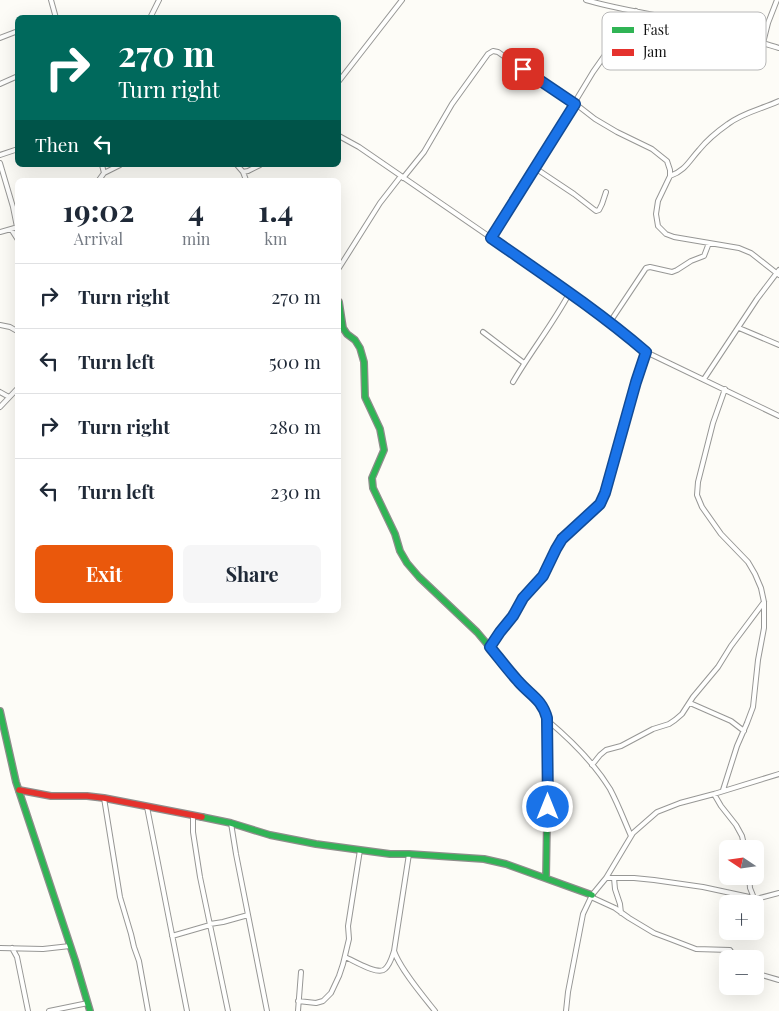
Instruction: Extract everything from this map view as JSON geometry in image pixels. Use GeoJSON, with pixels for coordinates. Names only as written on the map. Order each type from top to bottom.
{"type":"FeatureCollection","features":[{"type":"Feature","properties":{"kind":"street"},"geometry":{"type":"LineString","coordinates":[[51,0],[55,15]]}},
{"type":"Feature","properties":{"kind":"street"},"geometry":{"type":"LineString","coordinates":[[152,15],[159,0]]}},
{"type":"Feature","properties":{"kind":"street"},"geometry":{"type":"LineString","coordinates":[[341,78],[402,0]]}},
{"type":"Feature","properties":{"kind":"street"},"geometry":{"type":"LineString","coordinates":[[586,0],[640,12]]}},
{"type":"Feature","properties":{"kind":"street"},"geometry":{"type":"LineString","coordinates":[[766,31],[777,0]]}},
{"type":"Feature","properties":{"kind":"street"},"geometry":{"type":"LineString","coordinates":[[0,38],[15,32]]}},
{"type":"Feature","properties":{"kind":"street"},"geometry":{"type":"LineString","coordinates":[[766,44],[779,48]]}},
{"type":"Feature","properties":{"kind":"street"},"geometry":{"type":"LineString","coordinates":[[341,265],[380,203],[424,152],[452,104],[490,52],[493,51],[501,54],[595,119],[652,149],[667,161],[670,176],[658,201],[656,214],[658,226],[666,234],[739,248],[751,253],[778,273],[757,299],[704,379]]}},
{"type":"Feature","properties":{"kind":"street"},"geometry":{"type":"LineString","coordinates":[[491,238],[602,59]]}},
{"type":"Feature","properties":{"kind":"street"},"geometry":{"type":"LineString","coordinates":[[0,84],[15,77]]}},
{"type":"Feature","properties":{"kind":"street"},"geometry":{"type":"LineString","coordinates":[[670,176],[679,173],[700,149],[730,122],[779,101]]}},
{"type":"Feature","properties":{"kind":"street"},"geometry":{"type":"LineString","coordinates":[[341,137],[359,147],[570,292],[646,352],[779,416]]}},
{"type":"Feature","properties":{"kind":"street"},"geometry":{"type":"LineString","coordinates":[[0,155],[15,150]]}},
{"type":"Feature","properties":{"kind":"street"},"geometry":{"type":"LineString","coordinates":[[0,163],[15,217]]}},
{"type":"Feature","properties":{"kind":"street"},"geometry":{"type":"LineString","coordinates":[[102,167],[104,173]]}},
{"type":"Feature","properties":{"kind":"street"},"geometry":{"type":"LineString","coordinates":[[100,178],[104,173],[116,167]]}},
{"type":"Feature","properties":{"kind":"street"},"geometry":{"type":"LineString","coordinates":[[239,167],[245,178]]}},
{"type":"Feature","properties":{"kind":"street"},"geometry":{"type":"LineString","coordinates":[[243,172],[256,167]]}},
{"type":"Feature","properties":{"kind":"street"},"geometry":{"type":"LineString","coordinates":[[535,168],[596,211],[599,210],[606,192]]}},
{"type":"Feature","properties":{"kind":"street"},"geometry":{"type":"LineString","coordinates":[[0,232],[15,228]]}},
{"type":"Feature","properties":{"kind":"street"},"geometry":{"type":"LineString","coordinates":[[11,229],[15,235]]}},
{"type":"Feature","properties":{"kind":"street"},"geometry":{"type":"LineString","coordinates":[[610,322],[646,268],[672,272],[702,257],[709,243]]}},
{"type":"Feature","properties":{"kind":"street"},"geometry":{"type":"LineString","coordinates":[[512,382],[546,333],[570,292]]}},
{"type":"Feature","properties":{"kind":"street"},"geometry":{"type":"LineString","coordinates":[[341,319],[342,328],[355,340],[360,348],[364,362],[365,397],[380,429],[384,450],[374,471],[372,478],[373,488],[395,534],[400,551],[419,577],[460,615],[519,682],[539,700],[545,709],[547,720],[548,807],[546,878]]}},
{"type":"Feature","properties":{"kind":"street"},"geometry":{"type":"LineString","coordinates":[[0,325],[15,330]]}},
{"type":"Feature","properties":{"kind":"street"},"geometry":{"type":"LineString","coordinates":[[739,328],[779,346]]}},
{"type":"Feature","properties":{"kind":"street"},"geometry":{"type":"LineString","coordinates":[[482,332],[524,363]]}},
{"type":"Feature","properties":{"kind":"street"},"geometry":{"type":"LineString","coordinates":[[490,647],[513,616],[523,598],[543,576],[562,539],[600,504],[605,493],[646,352]]}},
{"type":"Feature","properties":{"kind":"street"},"geometry":{"type":"LineString","coordinates":[[723,790],[737,746],[753,706],[764,628],[764,602],[755,574],[748,562],[720,534],[702,508],[697,495],[698,482],[713,423],[725,389]]}},
{"type":"Feature","properties":{"kind":"street"},"geometry":{"type":"LineString","coordinates":[[0,407],[15,391]]}},
{"type":"Feature","properties":{"kind":"street"},"geometry":{"type":"LineString","coordinates":[[0,392],[9,397]]}},
{"type":"Feature","properties":{"kind":"street"},"geometry":{"type":"LineString","coordinates":[[592,766],[600,754],[606,750],[627,743],[668,724],[682,714],[764,602]]}},
{"type":"Feature","properties":{"kind":"street"},"geometry":{"type":"LineString","coordinates":[[690,702],[731,721],[744,731]]}},
{"type":"Feature","properties":{"kind":"street"},"geometry":{"type":"LineString","coordinates":[[0,711],[19,790],[90,1011]]}},
{"type":"Feature","properties":{"kind":"street"},"geometry":{"type":"LineString","coordinates":[[547,720],[574,744],[610,789],[631,836]]}},
{"type":"Feature","properties":{"kind":"street"},"geometry":{"type":"LineString","coordinates":[[566,1011],[583,914],[591,896],[606,878],[631,836],[645,821],[657,812],[680,803],[779,774]]}},
{"type":"Feature","properties":{"kind":"street"},"geometry":{"type":"LineString","coordinates":[[19,790],[51,796],[104,798],[231,823],[262,833],[290,839],[360,850],[390,854],[484,859],[506,864],[591,896],[615,908],[654,933],[696,949],[730,950]]}},
{"type":"Feature","properties":{"kind":"street"},"geometry":{"type":"LineString","coordinates":[[714,794],[720,806],[736,825],[743,840]]}},
{"type":"Feature","properties":{"kind":"street"},"geometry":{"type":"LineString","coordinates":[[104,798],[120,897],[139,961],[148,1011]]}},
{"type":"Feature","properties":{"kind":"street"},"geometry":{"type":"LineString","coordinates":[[147,807],[187,1011]]}},
{"type":"Feature","properties":{"kind":"street"},"geometry":{"type":"LineString","coordinates":[[193,816],[200,877],[228,1011]]}},
{"type":"Feature","properties":{"kind":"street"},"geometry":{"type":"LineString","coordinates":[[231,823],[267,1011]]}},
{"type":"Feature","properties":{"kind":"street"},"geometry":{"type":"LineString","coordinates":[[298,1001],[320,1003],[327,998],[335,986],[349,939],[348,926],[360,850]]}},
{"type":"Feature","properties":{"kind":"street"},"geometry":{"type":"LineString","coordinates":[[345,957],[381,972],[388,966],[394,951],[409,854]]}},
{"type":"Feature","properties":{"kind":"street"},"geometry":{"type":"LineString","coordinates":[[606,878],[654,880],[740,895]]}},
{"type":"Feature","properties":{"kind":"street"},"geometry":{"type":"LineString","coordinates":[[614,878],[622,913]]}},
{"type":"Feature","properties":{"kind":"street"},"geometry":{"type":"LineString","coordinates":[[764,897],[779,893]]}},
{"type":"Feature","properties":{"kind":"street"},"geometry":{"type":"LineString","coordinates":[[172,936],[248,915]]}},
{"type":"Feature","properties":{"kind":"street"},"geometry":{"type":"LineString","coordinates":[[0,948],[43,949],[70,946]]}},
{"type":"Feature","properties":{"kind":"street"},"geometry":{"type":"LineString","coordinates":[[12,948],[16,957],[28,1011]]}},
{"type":"Feature","properties":{"kind":"street"},"geometry":{"type":"LineString","coordinates":[[394,951],[406,972],[435,1011]]}},
{"type":"Feature","properties":{"kind":"street"},"geometry":{"type":"LineString","coordinates":[[298,1011],[301,972]]}},
{"type":"Feature","properties":{"kind":"street"},"geometry":{"type":"LineString","coordinates":[[764,976],[779,980]]}},
{"type":"Feature","properties":{"kind":"street"},"geometry":{"type":"LineString","coordinates":[[49,1011],[88,1002]]}},
{"type":"Feature","properties":{"kind":"traffic: fast"},"geometry":{"type":"LineString","coordinates":[[341,315],[343,328],[360,348],[364,362],[365,397],[380,429],[384,450],[372,478],[373,488],[395,534],[400,551],[419,577],[477,632],[519,682],[539,700],[545,709],[548,761],[546,878]]}},
{"type":"Feature","properties":{"kind":"traffic: fast"},"geometry":{"type":"LineString","coordinates":[[0,711],[16,782],[90,1011]]}},
{"type":"Feature","properties":{"kind":"traffic: fast"},"geometry":{"type":"LineString","coordinates":[[202,817],[231,823],[270,835],[316,844],[390,854],[484,859],[506,864],[592,895]]}},
{"type":"Feature","properties":{"kind":"traffic: jam"},"geometry":{"type":"LineString","coordinates":[[19,790],[51,796],[104,798],[202,817]]}},
{"type":"Feature","properties":{"kind":"route"},"geometry":{"type":"LineString","coordinates":[[523,69],[575,104],[491,238],[570,292],[646,352],[605,493],[600,504],[562,539],[543,576],[523,598],[513,616],[490,647],[519,682],[539,700],[545,709],[547,718],[548,807]]}}]}
